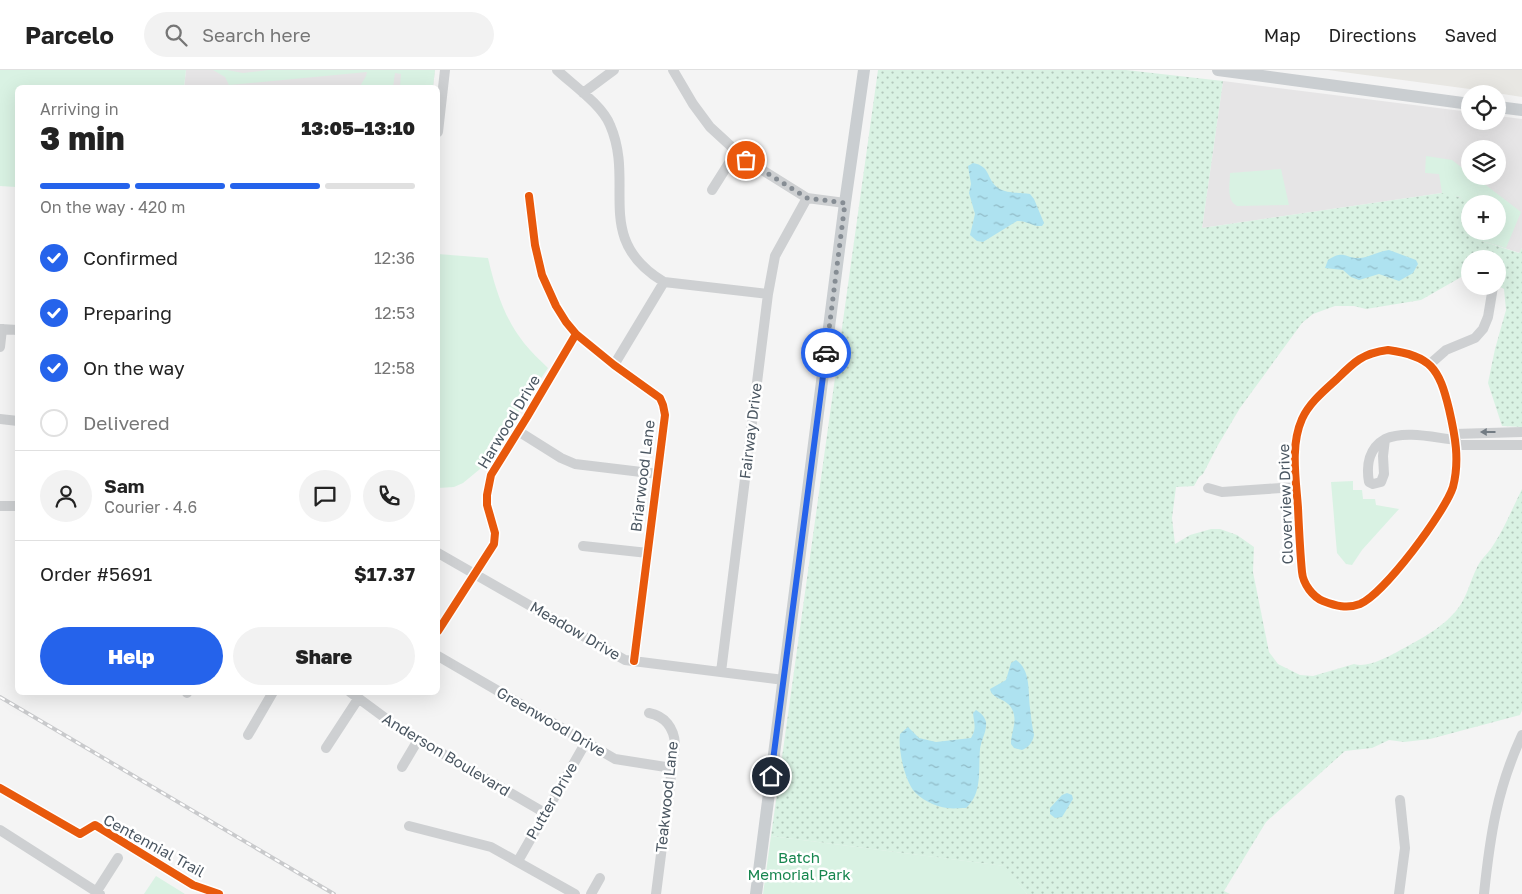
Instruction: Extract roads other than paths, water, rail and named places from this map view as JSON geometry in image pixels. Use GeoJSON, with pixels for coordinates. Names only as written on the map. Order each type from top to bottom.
{"type":"FeatureCollection","features":[{"type":"Feature","properties":{"kind":"main road"},"geometry":{"type":"LineString","coordinates":[[756,894],[845,203],[864,70]]}},
{"type":"Feature","properties":{"kind":"main road"},"geometry":{"type":"LineString","coordinates":[[1218,70],[1461,103]]}},
{"type":"Feature","properties":{"kind":"main road"},"geometry":{"type":"LineString","coordinates":[[1506,108],[1522,110]]}},
{"type":"Feature","properties":{"kind":"street"},"geometry":{"type":"LineString","coordinates":[[440,111],[444,70]]}},
{"type":"Feature","properties":{"kind":"street"},"geometry":{"type":"LineString","coordinates":[[557,70],[583,93],[609,122],[617,143],[619,165],[618,211],[624,234],[629,249],[650,274],[664,282],[768,294]]}},
{"type":"Feature","properties":{"kind":"street"},"geometry":{"type":"LineString","coordinates":[[583,93],[614,70]]}},
{"type":"Feature","properties":{"kind":"street"},"geometry":{"type":"LineString","coordinates":[[673,70],[678,75],[693,104],[710,127],[746,160],[807,198],[845,203]]}},
{"type":"Feature","properties":{"kind":"street"},"geometry":{"type":"LineString","coordinates":[[712,190],[736,152]]}},
{"type":"Feature","properties":{"kind":"street","name":"Briarwood Lane"},"geometry":{"type":"LineString","coordinates":[[529,196],[535,245],[542,275],[556,306],[576,334],[614,365],[660,398],[663,405],[665,415],[634,661]]}},
{"type":"Feature","properties":{"kind":"street","name":"Fairway Drive"},"geometry":{"type":"LineString","coordinates":[[721,672],[768,294],[775,256],[807,198]]}},
{"type":"Feature","properties":{"kind":"street"},"geometry":{"type":"LineString","coordinates":[[614,365],[664,282]]}},
{"type":"Feature","properties":{"kind":"street"},"geometry":{"type":"LineString","coordinates":[[1430,364],[1446,350],[1475,338],[1483,329],[1488,317],[1492,295]]}},
{"type":"Feature","properties":{"kind":"street"},"geometry":{"type":"LineString","coordinates":[[0,347],[1,329],[15,330]]}},
{"type":"Feature","properties":{"kind":"street","name":"Harwood Drive"},"geometry":{"type":"LineString","coordinates":[[440,628],[491,549],[495,539],[494,526],[487,505],[488,484],[495,467],[576,334]]}},
{"type":"Feature","properties":{"kind":"street","name":"Cloverview Drive"},"geometry":{"type":"LineString","coordinates":[[1388,350],[1407,352],[1430,364],[1443,384],[1456,439],[1456,468],[1453,487],[1448,499],[1434,523],[1385,584],[1373,596],[1360,604],[1348,607],[1334,606],[1319,600],[1309,590],[1302,576],[1296,487],[1296,442],[1303,418],[1309,408],[1349,366],[1360,358],[1373,352],[1388,350]]}},
{"type":"Feature","properties":{"kind":"street"},"geometry":{"type":"LineString","coordinates":[[0,419],[15,421]]}},
{"type":"Feature","properties":{"kind":"street"},"geometry":{"type":"LineString","coordinates":[[518,432],[561,458],[575,464],[658,474]]}},
{"type":"Feature","properties":{"kind":"street"},"geometry":{"type":"LineString","coordinates":[[1456,439],[1522,432]]}},
{"type":"Feature","properties":{"kind":"street"},"geometry":{"type":"LineString","coordinates":[[1386,439],[1406,435],[1522,445]]}},
{"type":"Feature","properties":{"kind":"street"},"geometry":{"type":"LineString","coordinates":[[1208,488],[1222,492],[1296,487]]}},
{"type":"Feature","properties":{"kind":"street"},"geometry":{"type":"LineString","coordinates":[[0,506],[15,506]]}},
{"type":"Feature","properties":{"kind":"street"},"geometry":{"type":"LineString","coordinates":[[583,546],[648,553]]}},
{"type":"Feature","properties":{"kind":"street","name":"Meadow Drive"},"geometry":{"type":"LineString","coordinates":[[440,553],[625,660],[784,680]]}},
{"type":"Feature","properties":{"kind":"street","name":"Greenwood Drive"},"geometry":{"type":"LineString","coordinates":[[440,657],[621,761],[672,768]]}},
{"type":"Feature","properties":{"kind":"street"},"geometry":{"type":"LineString","coordinates":[[248,735],[271,695]]}},
{"type":"Feature","properties":{"kind":"street"},"geometry":{"type":"LineString","coordinates":[[326,748],[354,696]]}},
{"type":"Feature","properties":{"kind":"street","name":"Anderson Boulevard"},"geometry":{"type":"LineString","coordinates":[[354,696],[400,730],[545,813]]}},
{"type":"Feature","properties":{"kind":"street","name":"Teakwood Lane"},"geometry":{"type":"LineString","coordinates":[[649,713],[662,718],[672,730],[675,744],[656,894]]}},
{"type":"Feature","properties":{"kind":"street"},"geometry":{"type":"LineString","coordinates":[[1484,894],[1488,850],[1496,806],[1510,763],[1522,735]]}},
{"type":"Feature","properties":{"kind":"street"},"geometry":{"type":"LineString","coordinates":[[402,767],[418,740]]}},
{"type":"Feature","properties":{"kind":"street","name":"Putter Drive"},"geometry":{"type":"LineString","coordinates":[[518,861],[586,742]]}},
{"type":"Feature","properties":{"kind":"street"},"geometry":{"type":"LineString","coordinates":[[1399,894],[1405,848],[1400,800]]}},
{"type":"Feature","properties":{"kind":"street"},"geometry":{"type":"LineString","coordinates":[[409,826],[491,847],[575,894]]}},
{"type":"Feature","properties":{"kind":"street"},"geometry":{"type":"LineString","coordinates":[[0,830],[97,893],[118,858]]}},
{"type":"Feature","properties":{"kind":"street"},"geometry":{"type":"LineString","coordinates":[[591,894],[600,878]]}},
{"type":"Feature","properties":{"kind":"water"},"geometry":{"type":"Polygon","coordinates":[[[973,163],[986,170],[998,188],[1009,192],[1030,194],[1044,223],[1042,226],[1017,221],[983,242],[977,241],[970,235],[975,214],[969,193],[971,184],[968,166],[973,163]]]}},
{"type":"Feature","properties":{"kind":"water"},"geometry":{"type":"Polygon","coordinates":[[[1389,250],[1416,260],[1418,264],[1413,273],[1399,281],[1379,274],[1359,280],[1351,277],[1343,270],[1325,268],[1328,260],[1338,255],[1360,258],[1389,250]]]}},
{"type":"Feature","properties":{"kind":"water"},"geometry":{"type":"Polygon","coordinates":[[[1016,660],[1021,664],[1026,675],[1034,735],[1030,744],[1022,750],[1014,748],[1011,744],[1014,722],[1012,709],[1006,702],[994,696],[990,689],[1006,680],[1011,663],[1016,660]]]}},
{"type":"Feature","properties":{"kind":"water"},"geometry":{"type":"Polygon","coordinates":[[[976,710],[984,717],[986,726],[980,749],[979,780],[975,795],[966,808],[943,807],[928,802],[913,790],[904,771],[900,734],[908,727],[919,738],[936,742],[971,738],[975,729],[973,713],[976,710]]]}},
{"type":"Feature","properties":{"kind":"water"},"geometry":{"type":"Polygon","coordinates":[[[1067,793],[1072,795],[1073,799],[1062,817],[1055,818],[1050,814],[1050,808],[1062,795],[1067,793]]]}},
{"type":"Feature","properties":{"kind":"railway"},"geometry":{"type":"LineString","coordinates":[[0,697],[334,894]]}},
{"type":"Feature","properties":{"kind":"park label","name":"Batch Memorial Park"},"geometry":{"type":"Point","coordinates":[799,866]}}]}
